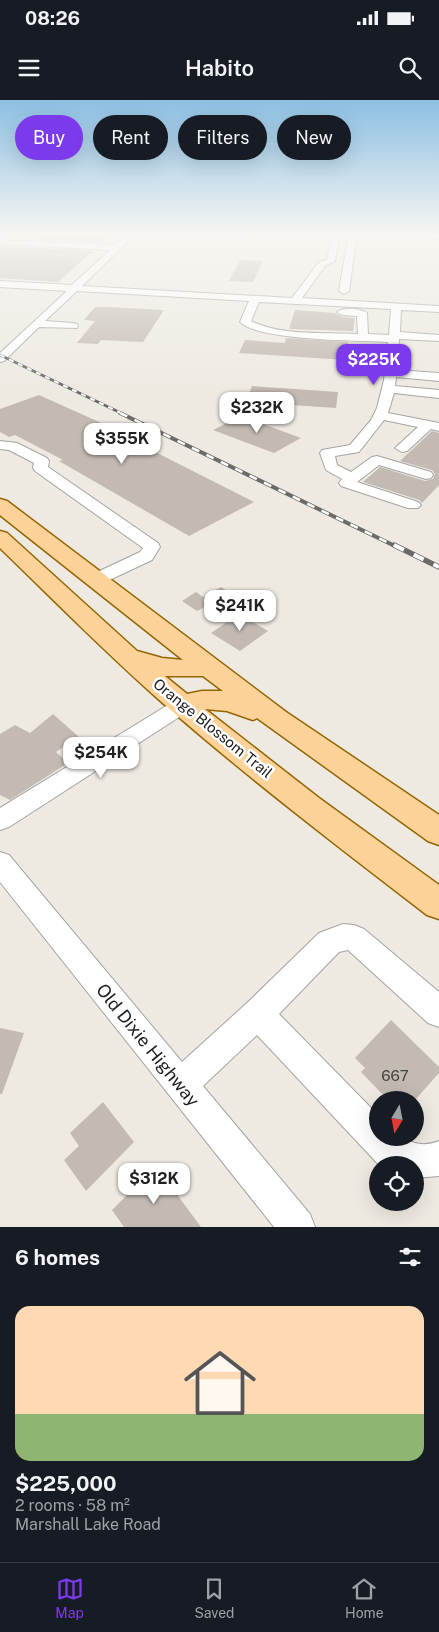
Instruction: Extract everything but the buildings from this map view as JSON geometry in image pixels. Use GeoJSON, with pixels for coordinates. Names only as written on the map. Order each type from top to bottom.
{"type":"FeatureCollection","features":[{"type":"Feature","properties":{"kind":"main road"},"geometry":{"type":"LineString","coordinates":[[0,505],[276,719],[439,832]]}},
{"type":"Feature","properties":{"kind":"main road","name":"Orange Blossom Trail"},"geometry":{"type":"LineString","coordinates":[[0,537],[126,656],[183,705],[283,786],[439,904]]}},
{"type":"Feature","properties":{"kind":"main road"},"geometry":{"type":"LineString","coordinates":[[126,656],[160,668],[182,670],[207,667]]}},
{"type":"Feature","properties":{"kind":"main road"},"geometry":{"type":"LineString","coordinates":[[183,705],[200,699],[217,699],[237,703],[276,719]]}},
{"type":"Feature","properties":{"kind":"street"},"geometry":{"type":"LineString","coordinates":[[30,286],[362,313],[363,337]]}},
{"type":"Feature","properties":{"kind":"street"},"geometry":{"type":"LineString","coordinates":[[0,359],[78,286]]}},
{"type":"Feature","properties":{"kind":"street"},"geometry":{"type":"LineString","coordinates":[[294,301],[306,286]]}},
{"type":"Feature","properties":{"kind":"street"},"geometry":{"type":"LineString","coordinates":[[344,291],[345,286]]}},
{"type":"Feature","properties":{"kind":"street"},"geometry":{"type":"LineString","coordinates":[[253,303],[294,301],[439,309]]}},
{"type":"Feature","properties":{"kind":"street"},"geometry":{"type":"LineString","coordinates":[[253,303],[245,322],[252,327],[269,331],[363,337],[439,338]]}},
{"type":"Feature","properties":{"kind":"street"},"geometry":{"type":"LineString","coordinates":[[352,478],[331,467],[327,453],[354,448],[380,415],[388,389],[396,306]]}},
{"type":"Feature","properties":{"kind":"street"},"geometry":{"type":"LineString","coordinates":[[36,324],[73,326]]}},
{"type":"Feature","properties":{"kind":"street"},"geometry":{"type":"LineString","coordinates":[[390,373],[439,377]]}},
{"type":"Feature","properties":{"kind":"street"},"geometry":{"type":"LineString","coordinates":[[388,389],[433,394],[424,409]]}},
{"type":"Feature","properties":{"kind":"street"},"geometry":{"type":"LineString","coordinates":[[380,415],[434,426]]}},
{"type":"Feature","properties":{"kind":"street"},"geometry":{"type":"LineString","coordinates":[[402,448],[434,426]]}},
{"type":"Feature","properties":{"kind":"street"},"geometry":{"type":"LineString","coordinates":[[0,445],[12,446],[42,461],[40,468],[152,547],[146,556],[95,580]]}},
{"type":"Feature","properties":{"kind":"street"},"geometry":{"type":"LineString","coordinates":[[413,505],[346,483],[377,460],[426,475]]}},
{"type":"Feature","properties":{"kind":"street"},"geometry":{"type":"LineString","coordinates":[[0,820],[183,705]]}},
{"type":"Feature","properties":{"kind":"street","name":"Old Dixie Highway"},"geometry":{"type":"LineString","coordinates":[[0,863],[297,1227]]}},
{"type":"Feature","properties":{"kind":"street"},"geometry":{"type":"LineString","coordinates":[[181,1085],[258,1014],[329,942],[344,937],[354,938],[439,1012]]}},
{"type":"Feature","properties":{"kind":"street"},"geometry":{"type":"LineString","coordinates":[[258,1014],[392,1154],[413,1161],[437,1160],[439,1158]]}},
{"type":"Feature","properties":{"kind":"railway"},"geometry":{"type":"LineString","coordinates":[[0,355],[123,414]]}},
{"type":"Feature","properties":{"kind":"railway"},"geometry":{"type":"LineString","coordinates":[[120,413],[397,547]]}},
{"type":"Feature","properties":{"kind":"railway"},"geometry":{"type":"LineString","coordinates":[[394,545],[439,567]]}}]}
